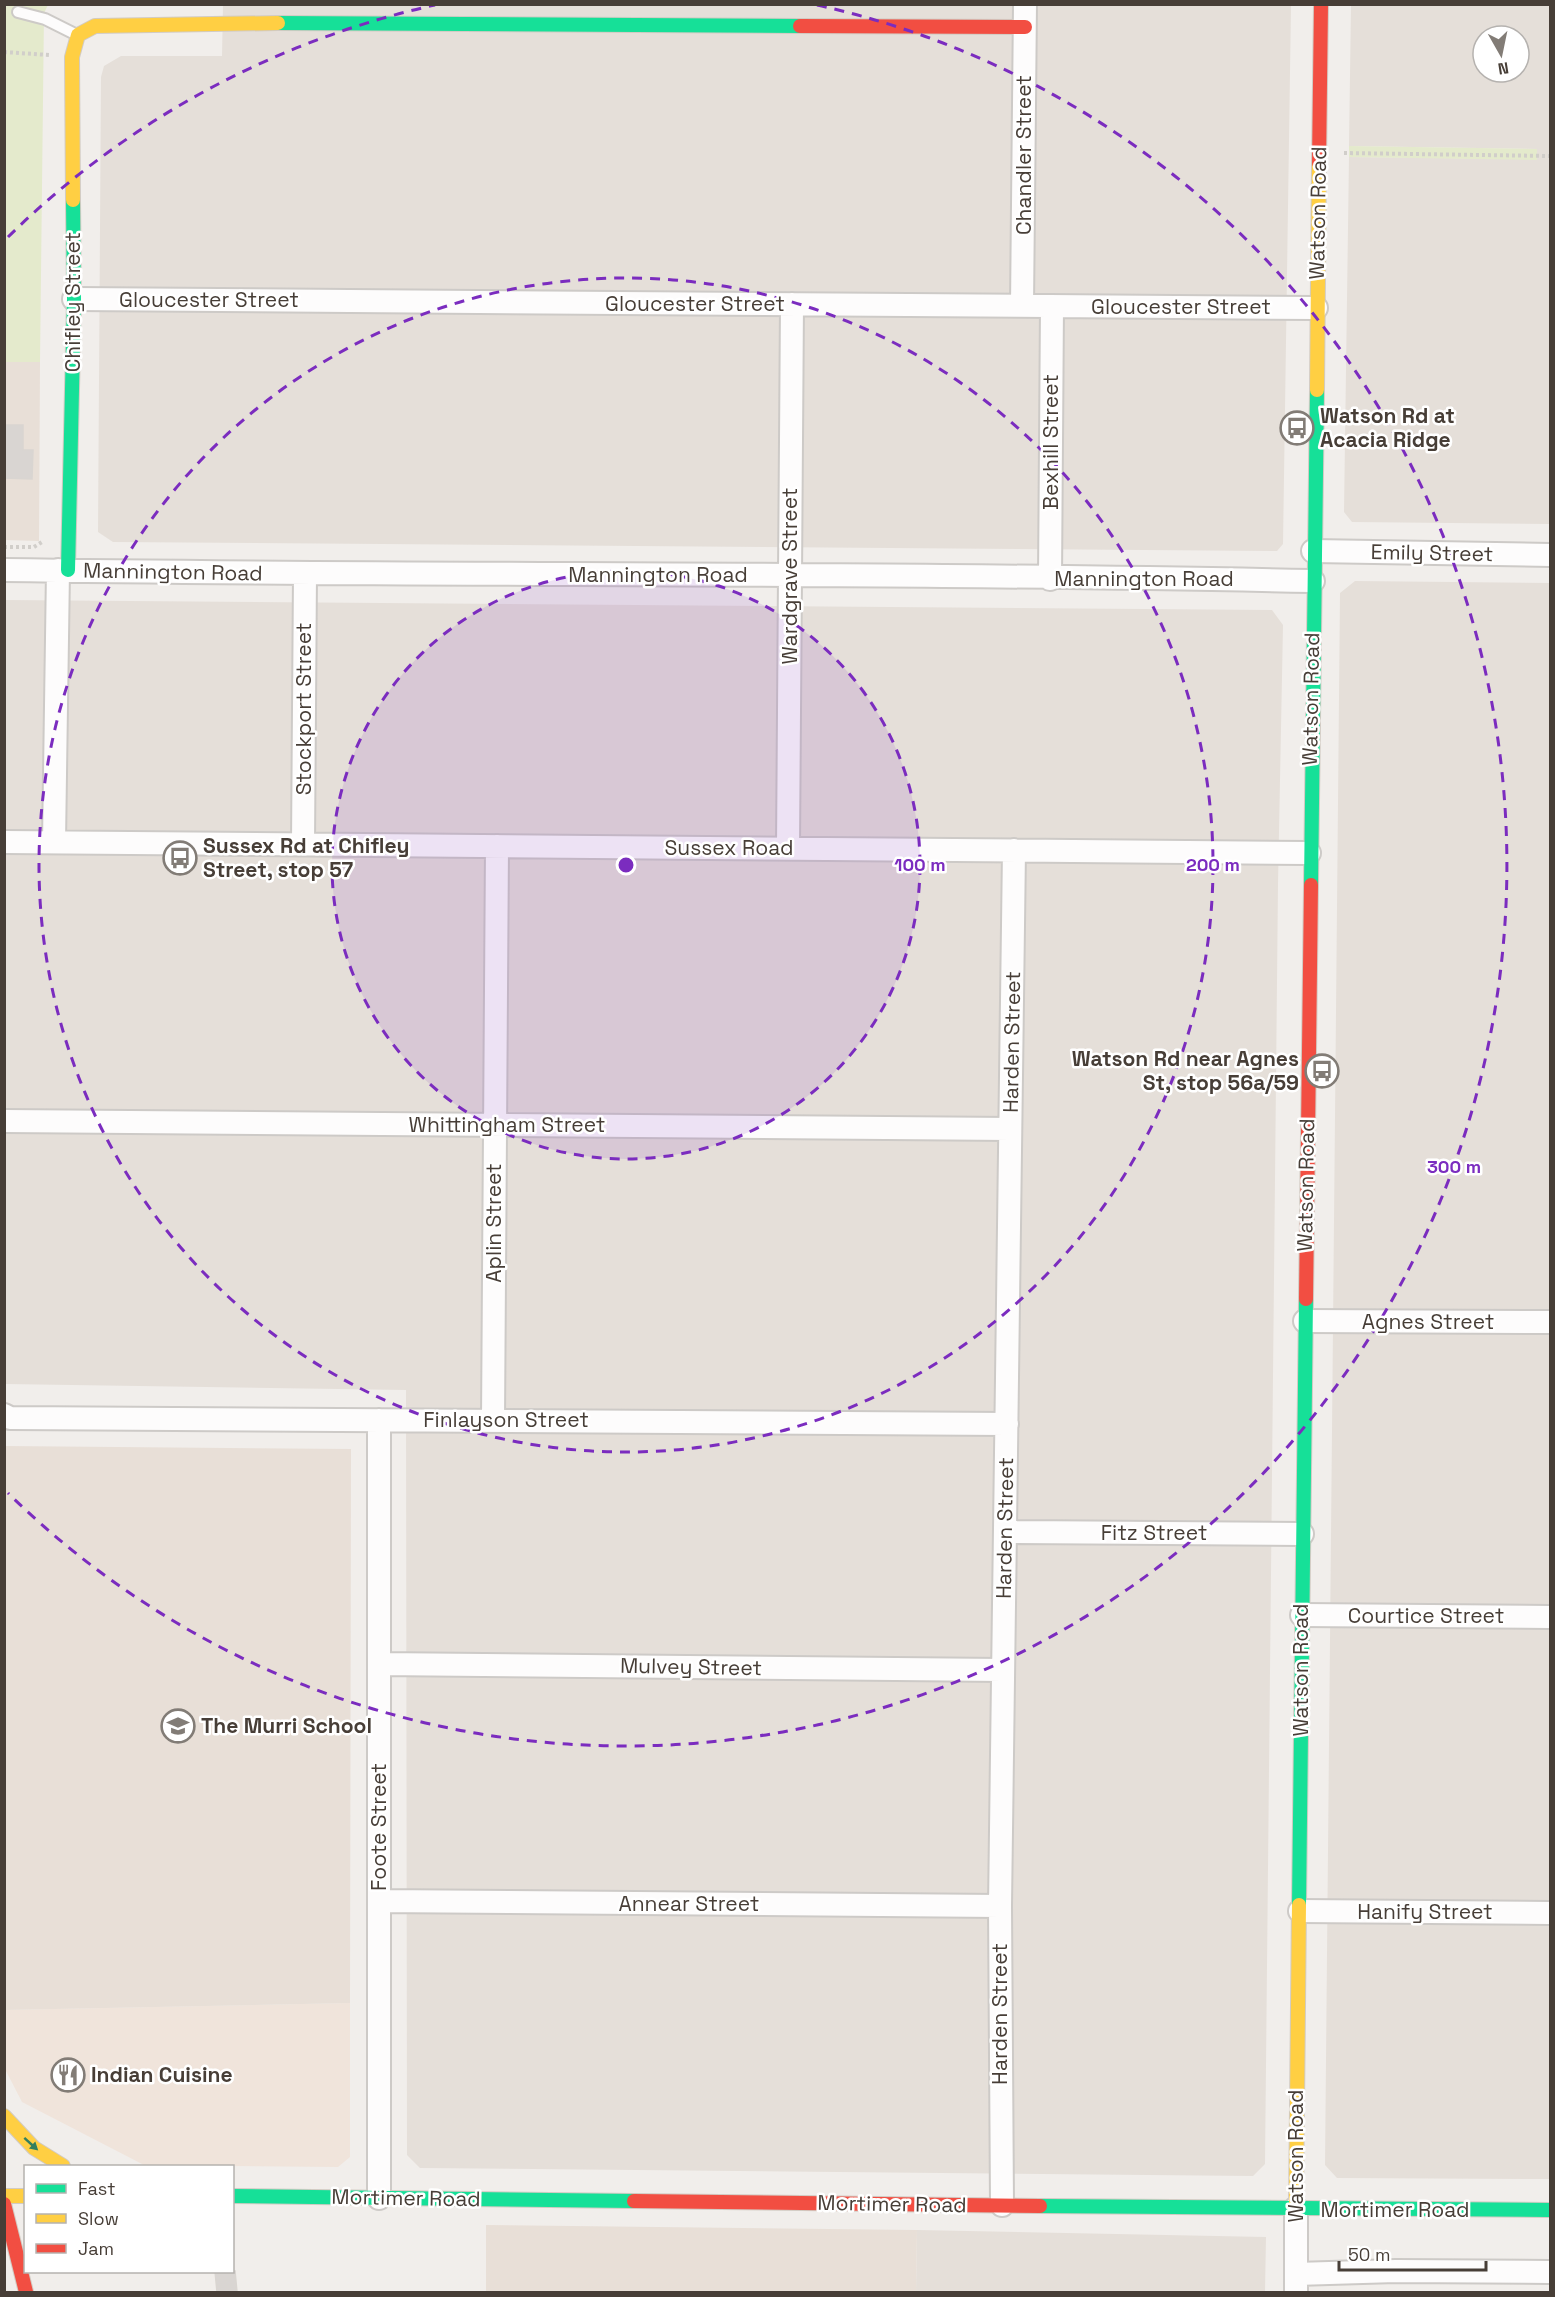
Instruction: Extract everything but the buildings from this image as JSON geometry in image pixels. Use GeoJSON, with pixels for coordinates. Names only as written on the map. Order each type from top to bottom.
{"type":"FeatureCollection","features":[{"type":"Feature","properties":{"kind":"main road","name":"Watson Road"},"geometry":{"type":"LineString","coordinates":[[1296,2208],[1312,581],[1321,4]]}},
{"type":"Feature","properties":{"kind":"main road"},"geometry":{"type":"LineString","coordinates":[[78,35],[95,27],[195,14],[371,14],[1024,27]]}},
{"type":"Feature","properties":{"kind":"main road","name":"Chifley Street"},"geometry":{"type":"LineString","coordinates":[[63,570],[74,299],[72,57],[78,35]]}},
{"type":"Feature","properties":{"kind":"main road"},"geometry":{"type":"LineString","coordinates":[[4,2116],[34,2148],[61,2165]]}},
{"type":"Feature","properties":{"kind":"main road"},"geometry":{"type":"LineString","coordinates":[[4,2196],[24,2196]]}},
{"type":"Feature","properties":{"kind":"main road","name":"Mortimer Road"},"geometry":{"type":"LineString","coordinates":[[234,2196],[1551,2210]]}},
{"type":"Feature","properties":{"kind":"main road"},"geometry":{"type":"LineString","coordinates":[[4,2204],[24,2263]]}},
{"type":"Feature","properties":{"kind":"main road"},"geometry":{"type":"LineString","coordinates":[[27,2273],[33,2290]]}},
{"type":"Feature","properties":{"kind":"street","name":"Chandler Street"},"geometry":{"type":"LineString","coordinates":[[1022,306],[1025,4]]}},
{"type":"Feature","properties":{"kind":"street","name":"Gloucester Street"},"geometry":{"type":"LineString","coordinates":[[74,299],[1316,308]]}},
{"type":"Feature","properties":{"kind":"street","name":"Wardgrave Street"},"geometry":{"type":"LineString","coordinates":[[788,848],[792,304]]}},
{"type":"Feature","properties":{"kind":"street","name":"Bexhill Street"},"geometry":{"type":"LineString","coordinates":[[1050,579],[1052,306]]}},
{"type":"Feature","properties":{"kind":"street","name":"Emily Street"},"geometry":{"type":"LineString","coordinates":[[1313,551],[1551,555]]}},
{"type":"Feature","properties":{"kind":"street","name":"Mannington Road"},"geometry":{"type":"LineString","coordinates":[[4,570],[1312,581]]}},
{"type":"Feature","properties":{"kind":"street","name":"Chifley Street"},"geometry":{"type":"LineString","coordinates":[[54,842],[63,570]]}},
{"type":"Feature","properties":{"kind":"street","name":"Stockport Street"},"geometry":{"type":"LineString","coordinates":[[303,844],[305,574]]}},
{"type":"Feature","properties":{"kind":"street","name":"Sussex Road"},"geometry":{"type":"LineString","coordinates":[[4,842],[1310,853]]}},
{"type":"Feature","properties":{"kind":"street","name":"Aplin Street"},"geometry":{"type":"LineString","coordinates":[[494,1420],[497,846]]}},
{"type":"Feature","properties":{"kind":"street","name":"Harden Street"},"geometry":{"type":"LineString","coordinates":[[1002,2205],[999,1906],[1014,850]]}},
{"type":"Feature","properties":{"kind":"street","name":"Whittingham Street"},"geometry":{"type":"LineString","coordinates":[[4,1121],[1010,1129]]}},
{"type":"Feature","properties":{"kind":"street","name":"Agnes Street"},"geometry":{"type":"LineString","coordinates":[[1305,1321],[1551,1322]]}},
{"type":"Feature","properties":{"kind":"street","name":"Finlayson Street"},"geometry":{"type":"LineString","coordinates":[[4,1415],[10,1418],[1007,1424]]}},
{"type":"Feature","properties":{"kind":"street","name":"Foote Street"},"geometry":{"type":"LineString","coordinates":[[379,1420],[379,2198]]}},
{"type":"Feature","properties":{"kind":"street","name":"Fitz Street"},"geometry":{"type":"LineString","coordinates":[[1005,1532],[1302,1534]]}},
{"type":"Feature","properties":{"kind":"street","name":"Courtice Street"},"geometry":{"type":"LineString","coordinates":[[1302,1615],[1551,1617]]}},
{"type":"Feature","properties":{"kind":"street","name":"Mulvey Street"},"geometry":{"type":"LineString","coordinates":[[379,1664],[1002,1670]]}},
{"type":"Feature","properties":{"kind":"street","name":"Annear Street"},"geometry":{"type":"LineString","coordinates":[[379,1901],[999,1906]]}},
{"type":"Feature","properties":{"kind":"street","name":"Hanify Street"},"geometry":{"type":"LineString","coordinates":[[1300,1911],[1551,1913]]}},
{"type":"Feature","properties":{"kind":"street","name":"Watson Road"},"geometry":{"type":"LineString","coordinates":[[1296,2208],[1296,2283]]}},
{"type":"Feature","properties":{"kind":"street"},"geometry":{"type":"LineString","coordinates":[[1296,2283],[1396,2271],[1551,2272]]}},
{"type":"Feature","properties":{"kind":"lane"},"geometry":{"type":"LineString","coordinates":[[18,12],[45,19],[78,35]]}},
{"type":"Feature","properties":{"kind":"path"},"geometry":{"type":"LineString","coordinates":[[4,52],[72,57]]}},
{"type":"Feature","properties":{"kind":"path"},"geometry":{"type":"LineString","coordinates":[[1344,153],[1551,156]]}},
{"type":"Feature","properties":{"kind":"shaded area"},"geometry":{"type":"Polygon","coordinates":[[[223,5],[1291,5],[1283,544],[1277,551],[113,542],[98,532],[101,77],[104,66],[121,56],[222,56],[223,5]]]}},
{"type":"Feature","properties":{"kind":"shaded area"},"geometry":{"type":"Polygon","coordinates":[[[1351,5],[1550,5],[1550,524],[1352,522],[1344,512],[1349,157],[1537,159],[1537,149],[1349,146],[1351,5]]]}},
{"type":"Feature","properties":{"kind":"shaded area"},"geometry":{"type":"Polygon","coordinates":[[[5,362],[40,362],[39,541],[5,540],[5,362]]]}},
{"type":"Feature","properties":{"kind":"shaded area"},"geometry":{"type":"Polygon","coordinates":[[[1355,581],[1550,583],[1550,2179],[1337,2178],[1325,2165],[1340,593],[1355,581]]]}},
{"type":"Feature","properties":{"kind":"shaded area"},"geometry":{"type":"Polygon","coordinates":[[[5,600],[1272,610],[1283,625],[1278,884],[1265,2164],[1253,2176],[420,2168],[407,2155],[406,1390],[5,1384],[5,600]]]}},
{"type":"Feature","properties":{"kind":"shaded area","name":"The Murri School"},"geometry":{"type":"Polygon","coordinates":[[[5,1446],[351,1449],[350,2003],[5,2010],[5,1446]]]}},
{"type":"Feature","properties":{"kind":"shaded area"},"geometry":{"type":"Polygon","coordinates":[[[350,2003],[350,2157],[338,2167],[144,2165],[22,2102],[5,2069],[4,2010],[350,2003]]]}},
{"type":"Feature","properties":{"kind":"shaded area"},"geometry":{"type":"Polygon","coordinates":[[[486,2225],[917,2230],[916,2292],[486,2292],[486,2225]]]}},
{"type":"Feature","properties":{"kind":"shaded area"},"geometry":{"type":"Polygon","coordinates":[[[917,2230],[1266,2237],[1265,2292],[916,2292],[917,2230]]]}},
{"type":"Feature","properties":{"kind":"green space"},"geometry":{"type":"Polygon","coordinates":[[[5,5],[48,5],[44,13],[40,362],[5,362],[5,5]]]}},
{"type":"Feature","properties":{"kind":"green space"},"geometry":{"type":"Polygon","coordinates":[[[1349,146],[1537,149],[1537,160],[1349,157],[1349,146]]]}},
{"type":"Feature","properties":{"kind":"traffic: fast"},"geometry":{"type":"LineString","coordinates":[[278,23],[800,26]]}},
{"type":"Feature","properties":{"kind":"traffic: fast"},"geometry":{"type":"LineString","coordinates":[[68,570],[74,299],[73,200]]}},
{"type":"Feature","properties":{"kind":"traffic: fast"},"geometry":{"type":"LineString","coordinates":[[1311,885],[1317,390]]}},
{"type":"Feature","properties":{"kind":"traffic: fast"},"geometry":{"type":"LineString","coordinates":[[1299,1905],[1306,1299]]}},
{"type":"Feature","properties":{"kind":"traffic: fast"},"geometry":{"type":"LineString","coordinates":[[234,2196],[634,2201]]}},
{"type":"Feature","properties":{"kind":"traffic: fast"},"geometry":{"type":"LineString","coordinates":[[1040,2206],[1550,2210]]}},
{"type":"Feature","properties":{"kind":"traffic: slow"},"geometry":{"type":"LineString","coordinates":[[73,200],[72,57],[78,35],[95,26],[278,23]]}},
{"type":"Feature","properties":{"kind":"traffic: slow"},"geometry":{"type":"LineString","coordinates":[[1317,390],[1319,163]]}},
{"type":"Feature","properties":{"kind":"traffic: slow"},"geometry":{"type":"LineString","coordinates":[[1296,2208],[1299,1905]]}},
{"type":"Feature","properties":{"kind":"traffic: slow"},"geometry":{"type":"LineString","coordinates":[[4,2116],[34,2148],[61,2165]]}},
{"type":"Feature","properties":{"kind":"traffic: slow"},"geometry":{"type":"LineString","coordinates":[[4,2196],[24,2196]]}},
{"type":"Feature","properties":{"kind":"traffic: jam"},"geometry":{"type":"LineString","coordinates":[[1319,163],[1321,4]]}},
{"type":"Feature","properties":{"kind":"traffic: jam"},"geometry":{"type":"LineString","coordinates":[[800,26],[1025,27]]}},
{"type":"Feature","properties":{"kind":"traffic: jam"},"geometry":{"type":"LineString","coordinates":[[1306,1299],[1311,885]]}},
{"type":"Feature","properties":{"kind":"traffic: jam"},"geometry":{"type":"LineString","coordinates":[[634,2201],[1040,2206]]}},
{"type":"Feature","properties":{"kind":"traffic: jam"},"geometry":{"type":"LineString","coordinates":[[4,2204],[26,2292]]}},
{"type":"Feature","properties":{"kind":"place","name":"Watson Rd at Acacia Ridge"},"geometry":{"type":"Point","coordinates":[1297,428]}},
{"type":"Feature","properties":{"kind":"place","name":"Sussex Rd at Chifley Street, stop 57"},"geometry":{"type":"Point","coordinates":[180,858]}},
{"type":"Feature","properties":{"kind":"place","name":"Watson Rd near Agnes St, stop 56a/59"},"geometry":{"type":"Point","coordinates":[1322,1071]}},
{"type":"Feature","properties":{"kind":"place","name":"The Murri School"},"geometry":{"type":"Point","coordinates":[178,1726]}},
{"type":"Feature","properties":{"kind":"place","name":"Indian Cuisine"},"geometry":{"type":"Point","coordinates":[68,2075]}}]}
